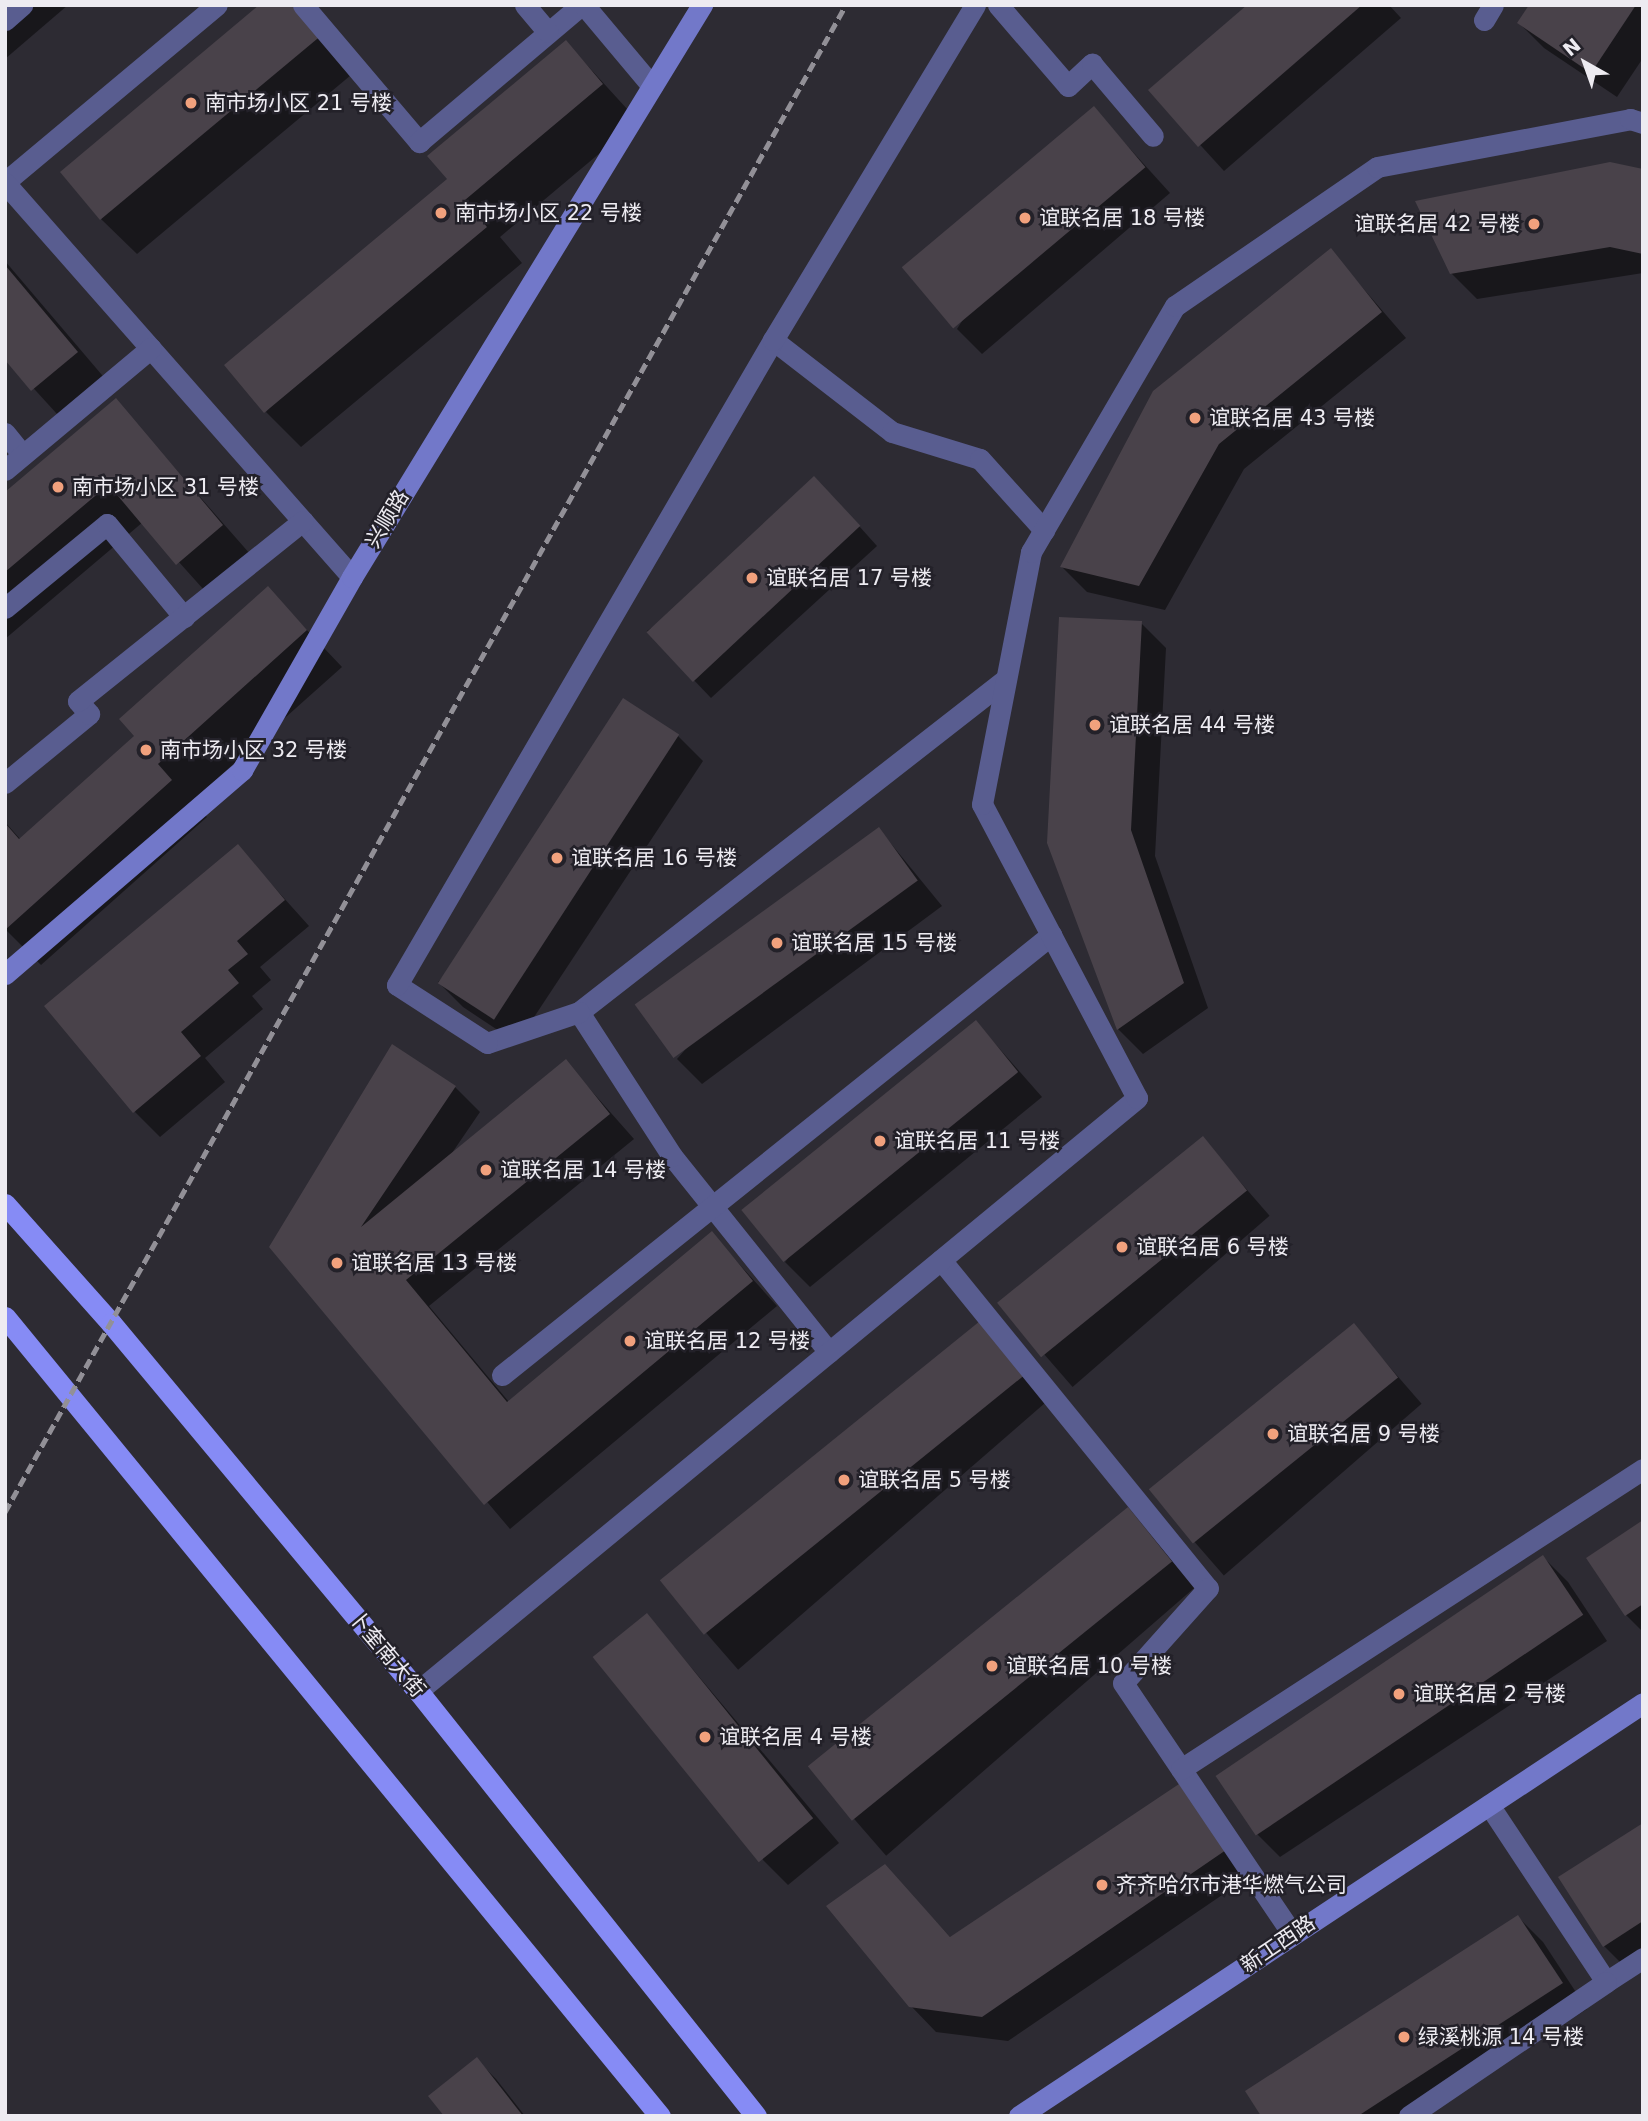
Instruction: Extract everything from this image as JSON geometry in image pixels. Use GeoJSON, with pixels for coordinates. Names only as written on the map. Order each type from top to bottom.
{"type":"FeatureCollection","features":[{"type":"Feature","properties":{"kind":"main road","name":"卜奎南大街"},"geometry":{"type":"LineString","coordinates":[[5,1204],[111,1323],[418,1691],[756,2116]]}},
{"type":"Feature","properties":{"kind":"main road"},"geometry":{"type":"LineString","coordinates":[[5,1317],[660,2116]]}},
{"type":"Feature","properties":{"kind":"street"},"geometry":{"type":"LineString","coordinates":[[5,20],[22,5]]}},
{"type":"Feature","properties":{"kind":"street"},"geometry":{"type":"LineString","coordinates":[[217,5],[5,182],[352,577]]}},
{"type":"Feature","properties":{"kind":"street"},"geometry":{"type":"LineString","coordinates":[[303,5],[419,142],[582,5],[652,86]]}},
{"type":"Feature","properties":{"kind":"street"},"geometry":{"type":"LineString","coordinates":[[525,5],[548,32]]}},
{"type":"Feature","properties":{"kind":"street","name":"兴顺路"},"geometry":{"type":"LineString","coordinates":[[5,974],[242,771],[352,577],[702,5]]}},
{"type":"Feature","properties":{"kind":"street"},"geometry":{"type":"LineString","coordinates":[[975,5],[773,340],[397,985],[487,1043],[579,1012],[1006,679]]}},
{"type":"Feature","properties":{"kind":"street"},"geometry":{"type":"LineString","coordinates":[[998,5],[1069,86],[1092,64],[1153,136]]}},
{"type":"Feature","properties":{"kind":"street"},"geometry":{"type":"LineString","coordinates":[[418,1691],[1137,1098],[982,804],[1031,552],[1175,306],[1377,167],[1630,119],[1643,123]]}},
{"type":"Feature","properties":{"kind":"street"},"geometry":{"type":"LineString","coordinates":[[773,340],[891,432],[980,459],[1044,530]]}},
{"type":"Feature","properties":{"kind":"street"},"geometry":{"type":"LineString","coordinates":[[5,470],[151,348]]}},
{"type":"Feature","properties":{"kind":"street"},"geometry":{"type":"LineString","coordinates":[[5,433],[23,455]]}},
{"type":"Feature","properties":{"kind":"street"},"geometry":{"type":"LineString","coordinates":[[5,783],[89,714],[78,701],[303,521]]}},
{"type":"Feature","properties":{"kind":"street"},"geometry":{"type":"LineString","coordinates":[[5,608],[107,524],[184,617]]}},
{"type":"Feature","properties":{"kind":"street"},"geometry":{"type":"LineString","coordinates":[[502,1375],[1051,935]]}},
{"type":"Feature","properties":{"kind":"street"},"geometry":{"type":"LineString","coordinates":[[579,1012],[672,1156],[829,1352]]}},
{"type":"Feature","properties":{"kind":"street"},"geometry":{"type":"LineString","coordinates":[[941,1260],[1208,1588],[1123,1683],[1292,1934]]}},
{"type":"Feature","properties":{"kind":"street"},"geometry":{"type":"LineString","coordinates":[[1181,1769],[1643,1469]]}},
{"type":"Feature","properties":{"kind":"street","name":"新工西路"},"geometry":{"type":"LineString","coordinates":[[1019,2116],[1643,1703]]}},
{"type":"Feature","properties":{"kind":"street"},"geometry":{"type":"LineString","coordinates":[[1489,1805],[1606,1982]]}},
{"type":"Feature","properties":{"kind":"street"},"geometry":{"type":"LineString","coordinates":[[1409,2116],[1643,1958]]}},
{"type":"Feature","properties":{"kind":"building","name":"南市场小区 21 号楼"},"geometry":{"type":"Polygon","coordinates":[[[259,5],[299,5],[323,34],[100,220],[60,172],[259,5]]]}},
{"type":"Feature","properties":{"kind":"building"},"geometry":{"type":"Polygon","coordinates":[[[1247,5],[1362,5],[1198,147],[1148,90],[1247,5]]]}},
{"type":"Feature","properties":{"kind":"building"},"geometry":{"type":"Polygon","coordinates":[[[1529,5],[1636,5],[1591,73],[1517,23],[1529,5]]]}},
{"type":"Feature","properties":{"kind":"building","name":"南市场小区 22 号楼"},"geometry":{"type":"Polygon","coordinates":[[[566,40],[603,84],[465,200],[487,227],[264,413],[224,365],[447,179],[427,156],[566,40]]]}},
{"type":"Feature","properties":{"kind":"building","name":"谊联名居 18 号楼"},"geometry":{"type":"Polygon","coordinates":[[[1094,106],[1145,167],[953,329],[902,267],[1094,106]]]}},
{"type":"Feature","properties":{"kind":"building","name":"谊联名居 42 号楼"},"geometry":{"type":"Polygon","coordinates":[[[1610,162],[1643,169],[1643,254],[1610,247],[1450,274],[1415,201],[1610,162]]]}},
{"type":"Feature","properties":{"kind":"building","name":"谊联名居 43 号楼"},"geometry":{"type":"Polygon","coordinates":[[[1331,248],[1382,312],[1219,444],[1139,586],[1060,567],[1153,391],[1331,248]]]}},
{"type":"Feature","properties":{"kind":"building"},"geometry":{"type":"Polygon","coordinates":[[[5,265],[78,352],[31,391],[5,360],[5,265]]]}},
{"type":"Feature","properties":{"kind":"building","name":"南市场小区 31 号楼"},"geometry":{"type":"Polygon","coordinates":[[[116,398],[223,525],[176,565],[113,490],[118,485],[114,480],[5,572],[5,492],[116,398]]]}},
{"type":"Feature","properties":{"kind":"building","name":"谊联名居 17 号楼"},"geometry":{"type":"Polygon","coordinates":[[[814,476],[860,526],[693,682],[647,632],[814,476]]]}},
{"type":"Feature","properties":{"kind":"building","name":"南市场小区 32 号楼"},"geometry":{"type":"Polygon","coordinates":[[[268,586],[307,630],[158,764],[172,780],[5,930],[5,823],[19,839],[134,736],[119,719],[268,586]]]}},
{"type":"Feature","properties":{"kind":"building","name":"谊联名居 44 号楼"},"geometry":{"type":"Polygon","coordinates":[[[1059,617],[1142,621],[1131,830],[1184,983],[1117,1030],[1047,843],[1059,617]]]}},
{"type":"Feature","properties":{"kind":"building","name":"谊联名居 16 号楼"},"geometry":{"type":"Polygon","coordinates":[[[623,698],[679,734],[494,1020],[438,983],[623,698]]]}},
{"type":"Feature","properties":{"kind":"building","name":"谊联名居 15 号楼"},"geometry":{"type":"Polygon","coordinates":[[[879,827],[918,880],[673,1058],[635,1005],[879,827]]]}},
{"type":"Feature","properties":{"kind":"building"},"geometry":{"type":"Polygon","coordinates":[[[238,844],[285,900],[237,941],[248,954],[228,970],[239,983],[181,1032],[201,1056],[133,1113],[44,1006],[238,844]]]}},
{"type":"Feature","properties":{"kind":"building","name":"谊联名居 11 号楼"},"geometry":{"type":"Polygon","coordinates":[[[976,1020],[1018,1072],[783,1262],[741,1210],[976,1020]]]}},
{"type":"Feature","properties":{"kind":"building"},"geometry":{"type":"Polygon","coordinates":[[[392,1044],[456,1086],[361,1227],[566,1059],[610,1114],[406,1280],[507,1402],[712,1231],[753,1281],[484,1505],[269,1247],[392,1044]]]}},
{"type":"Feature","properties":{"kind":"building","name":"谊联名居 6 号楼"},"geometry":{"type":"Polygon","coordinates":[[[1203,1136],[1247,1190],[1041,1357],[997,1303],[1203,1136]]]}},
{"type":"Feature","properties":{"kind":"building","name":"谊联名居 5 号楼"},"geometry":{"type":"Polygon","coordinates":[[[980,1321],[1024,1375],[704,1635],[660,1580],[980,1321]]]}},
{"type":"Feature","properties":{"kind":"building","name":"谊联名居 9 号楼"},"geometry":{"type":"Polygon","coordinates":[[[1354,1323],[1398,1377],[1193,1544],[1149,1489],[1354,1323]]]}},
{"type":"Feature","properties":{"kind":"building","name":"谊联名居 10 号楼"},"geometry":{"type":"Polygon","coordinates":[[[1128,1507],[1172,1561],[852,1821],[808,1766],[1128,1507]]]}},
{"type":"Feature","properties":{"kind":"building"},"geometry":{"type":"Polygon","coordinates":[[[1643,1520],[1643,1604],[1625,1616],[1586,1558],[1643,1520]]]}},
{"type":"Feature","properties":{"kind":"building","name":"谊联名居 2 号楼"},"geometry":{"type":"Polygon","coordinates":[[[1543,1555],[1583,1615],[1256,1836],[1216,1776],[1543,1555]]]}},
{"type":"Feature","properties":{"kind":"building","name":"谊联名居 4 号楼"},"geometry":{"type":"Polygon","coordinates":[[[647,1613],[813,1818],[759,1862],[593,1657],[647,1613]]]}},
{"type":"Feature","properties":{"kind":"building","name":"齐齐哈尔市港华燃气公司"},"geometry":{"type":"Polygon","coordinates":[[[1179,1784],[1226,1850],[982,2017],[909,2007],[826,1906],[885,1864],[950,1937],[1179,1784]]]}},
{"type":"Feature","properties":{"kind":"building"},"geometry":{"type":"Polygon","coordinates":[[[1643,1823],[1643,1921],[1603,1947],[1558,1877],[1643,1823]]]}},
{"type":"Feature","properties":{"kind":"building","name":"绿溪桃源 14 号楼"},"geometry":{"type":"Polygon","coordinates":[[[1518,1915],[1563,1983],[1358,2116],[1261,2116],[1245,2091],[1518,1915]]]}},
{"type":"Feature","properties":{"kind":"building"},"geometry":{"type":"Polygon","coordinates":[[[477,2057],[523,2116],[444,2116],[428,2096],[477,2057]]]}},
{"type":"Feature","properties":{"kind":"railway"},"geometry":{"type":"LineString","coordinates":[[5,1512],[846,5]]}},
{"type":"Feature","properties":{"kind":"place","name":"南市场小区 21 号楼"},"geometry":{"type":"Point","coordinates":[191,103]}},
{"type":"Feature","properties":{"kind":"place","name":"南市场小区 22 号楼"},"geometry":{"type":"Point","coordinates":[441,213]}},
{"type":"Feature","properties":{"kind":"place","name":"谊联名居 18 号楼"},"geometry":{"type":"Point","coordinates":[1025,218]}},
{"type":"Feature","properties":{"kind":"place","name":"谊联名居 42 号楼"},"geometry":{"type":"Point","coordinates":[1534,224]}},
{"type":"Feature","properties":{"kind":"place","name":"谊联名居 43 号楼"},"geometry":{"type":"Point","coordinates":[1195,418]}},
{"type":"Feature","properties":{"kind":"place","name":"南市场小区 31 号楼"},"geometry":{"type":"Point","coordinates":[58,487]}},
{"type":"Feature","properties":{"kind":"place","name":"谊联名居 17 号楼"},"geometry":{"type":"Point","coordinates":[752,578]}},
{"type":"Feature","properties":{"kind":"place","name":"谊联名居 44 号楼"},"geometry":{"type":"Point","coordinates":[1095,725]}},
{"type":"Feature","properties":{"kind":"place","name":"南市场小区 32 号楼"},"geometry":{"type":"Point","coordinates":[146,750]}},
{"type":"Feature","properties":{"kind":"place","name":"谊联名居 16 号楼"},"geometry":{"type":"Point","coordinates":[557,858]}},
{"type":"Feature","properties":{"kind":"place","name":"谊联名居 15 号楼"},"geometry":{"type":"Point","coordinates":[777,943]}},
{"type":"Feature","properties":{"kind":"place","name":"谊联名居 11 号楼"},"geometry":{"type":"Point","coordinates":[880,1141]}},
{"type":"Feature","properties":{"kind":"place","name":"谊联名居 14 号楼"},"geometry":{"type":"Point","coordinates":[486,1170]}},
{"type":"Feature","properties":{"kind":"place","name":"谊联名居 6 号楼"},"geometry":{"type":"Point","coordinates":[1122,1247]}},
{"type":"Feature","properties":{"kind":"place","name":"谊联名居 13 号楼"},"geometry":{"type":"Point","coordinates":[337,1263]}},
{"type":"Feature","properties":{"kind":"place","name":"谊联名居 12 号楼"},"geometry":{"type":"Point","coordinates":[630,1341]}},
{"type":"Feature","properties":{"kind":"place","name":"谊联名居 9 号楼"},"geometry":{"type":"Point","coordinates":[1273,1434]}},
{"type":"Feature","properties":{"kind":"place","name":"谊联名居 5 号楼"},"geometry":{"type":"Point","coordinates":[844,1480]}},
{"type":"Feature","properties":{"kind":"place","name":"谊联名居 10 号楼"},"geometry":{"type":"Point","coordinates":[992,1666]}},
{"type":"Feature","properties":{"kind":"place","name":"谊联名居 2 号楼"},"geometry":{"type":"Point","coordinates":[1399,1694]}},
{"type":"Feature","properties":{"kind":"place","name":"谊联名居 4 号楼"},"geometry":{"type":"Point","coordinates":[705,1737]}},
{"type":"Feature","properties":{"kind":"place","name":"齐齐哈尔市港华燃气公司"},"geometry":{"type":"Point","coordinates":[1102,1885]}},
{"type":"Feature","properties":{"kind":"place","name":"绿溪桃源 14 号楼"},"geometry":{"type":"Point","coordinates":[1404,2037]}}]}
